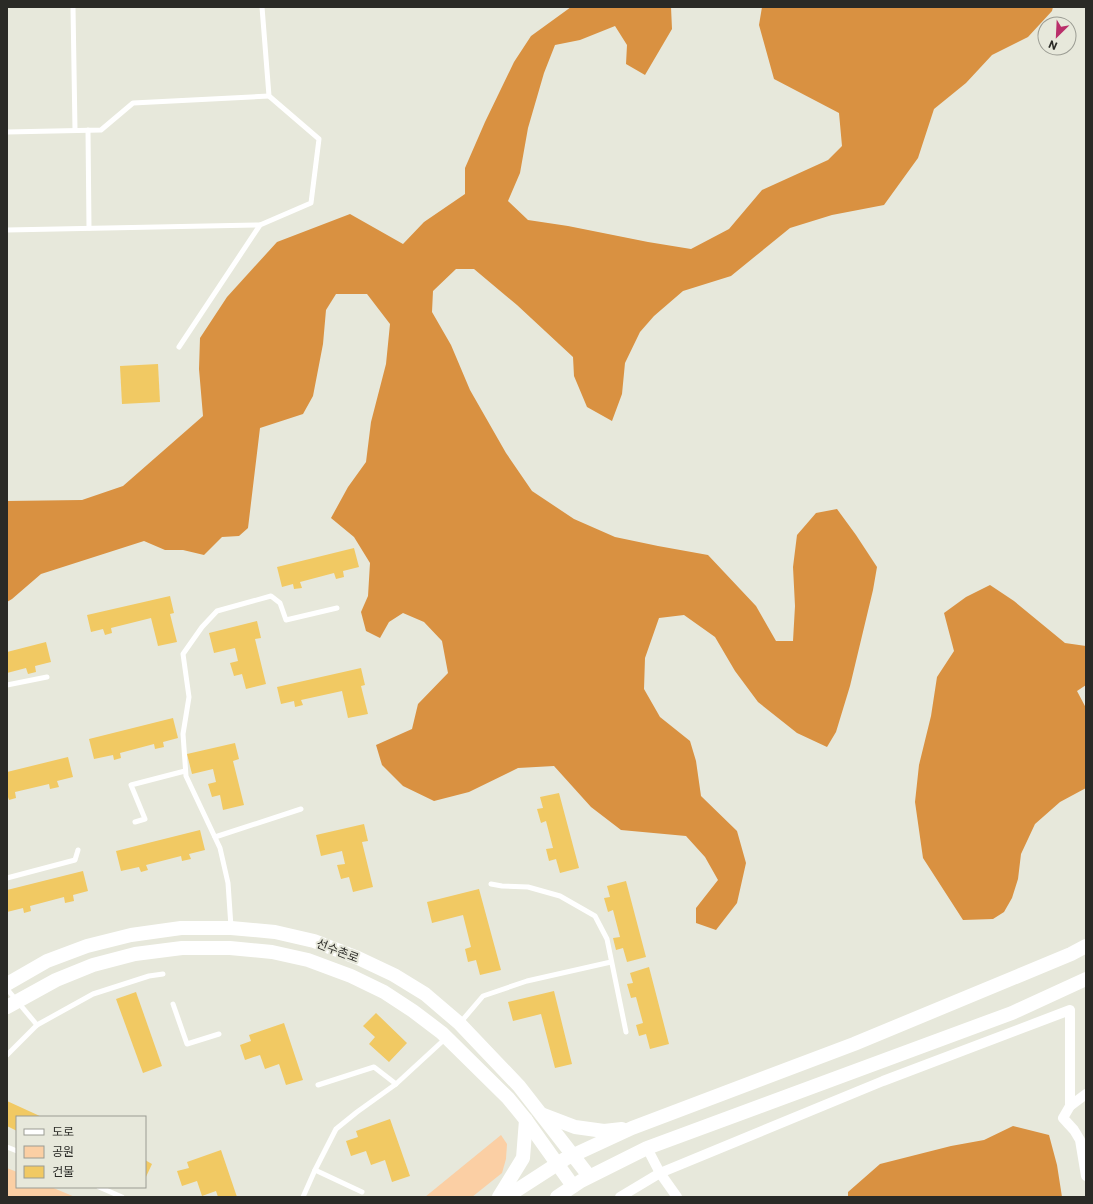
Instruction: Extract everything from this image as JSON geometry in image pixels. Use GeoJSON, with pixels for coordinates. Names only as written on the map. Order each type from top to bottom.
{"type":"FeatureCollection","features":[{"type":"Feature","properties":{"kind":"street","name":"선수촌로"},"geometry":{"type":"LineString","coordinates":[[7,984],[47,961],[87,946],[131,935],[181,928],[231,928],[275,932],[314,941],[358,958],[394,975],[425,994],[459,1023],[519,1086],[589,1176]]}},
{"type":"Feature","properties":{"kind":"street"},"geometry":{"type":"LineString","coordinates":[[230,948],[231,928]]}},
{"type":"Feature","properties":{"kind":"street"},"geometry":{"type":"LineString","coordinates":[[506,1197],[573,1155],[632,1128],[854,1044],[1071,954],[1086,946]]}},
{"type":"Feature","properties":{"kind":"street","name":"선수촌로"},"geometry":{"type":"LineString","coordinates":[[12,1004],[56,980],[93,965],[135,954],[182,948],[230,948],[272,952],[301,958],[350,976],[384,992],[442,1033],[508,1098],[526,1120],[573,1186]]}},
{"type":"Feature","properties":{"kind":"street"},"geometry":{"type":"LineString","coordinates":[[557,1197],[589,1176],[647,1148],[1012,1012],[1086,979]]}},
{"type":"Feature","properties":{"kind":"street"},"geometry":{"type":"LineString","coordinates":[[620,1197],[660,1173],[883,1081],[1070,1010],[1070,1106]]}},
{"type":"Feature","properties":{"kind":"street"},"geometry":{"type":"LineString","coordinates":[[447,1038],[459,1023]]}},
{"type":"Feature","properties":{"kind":"street"},"geometry":{"type":"LineString","coordinates":[[1086,1094],[1070,1106],[1063,1118],[1074,1130],[1080,1140],[1086,1176]]}},
{"type":"Feature","properties":{"kind":"street"},"geometry":{"type":"LineString","coordinates":[[541,1114],[575,1127],[604,1131],[632,1128]]}},
{"type":"Feature","properties":{"kind":"street"},"geometry":{"type":"LineString","coordinates":[[499,1197],[523,1158],[526,1120]]}},
{"type":"Feature","properties":{"kind":"street"},"geometry":{"type":"LineString","coordinates":[[647,1148],[660,1173],[677,1197]]}},
{"type":"Feature","properties":{"kind":"lane"},"geometry":{"type":"LineString","coordinates":[[73,7],[75,130]]}},
{"type":"Feature","properties":{"kind":"lane"},"geometry":{"type":"LineString","coordinates":[[262,7],[269,96]]}},
{"type":"Feature","properties":{"kind":"lane"},"geometry":{"type":"LineString","coordinates":[[7,132],[102,130],[133,103],[269,96],[319,139],[311,203],[260,225],[7,230]]}},
{"type":"Feature","properties":{"kind":"lane"},"geometry":{"type":"LineString","coordinates":[[88,130],[89,228]]}},
{"type":"Feature","properties":{"kind":"lane"},"geometry":{"type":"LineString","coordinates":[[179,347],[260,225]]}},
{"type":"Feature","properties":{"kind":"lane"},"geometry":{"type":"LineString","coordinates":[[231,928],[228,883],[220,848],[186,776],[183,734],[189,697],[183,654],[217,611],[271,596],[280,603],[286,620],[338,608]]}},
{"type":"Feature","properties":{"kind":"lane"},"geometry":{"type":"LineString","coordinates":[[7,685],[47,677]]}},
{"type":"Feature","properties":{"kind":"lane"},"geometry":{"type":"LineString","coordinates":[[135,822],[145,819],[131,785],[186,771]]}},
{"type":"Feature","properties":{"kind":"lane"},"geometry":{"type":"LineString","coordinates":[[215,837],[300,809]]}},
{"type":"Feature","properties":{"kind":"lane"},"geometry":{"type":"LineString","coordinates":[[7,878],[75,860],[78,850]]}},
{"type":"Feature","properties":{"kind":"lane"},"geometry":{"type":"LineString","coordinates":[[492,884],[528,887],[560,896],[595,916],[607,939],[626,1032]]}},
{"type":"Feature","properties":{"kind":"lane"},"geometry":{"type":"LineString","coordinates":[[459,1023],[483,996],[527,981],[611,962]]}},
{"type":"Feature","properties":{"kind":"lane"},"geometry":{"type":"LineString","coordinates":[[7,1055],[37,1025],[93,994],[149,976],[163,974]]}},
{"type":"Feature","properties":{"kind":"lane"},"geometry":{"type":"LineString","coordinates":[[7,989],[12,1004],[37,1025]]}},
{"type":"Feature","properties":{"kind":"lane"},"geometry":{"type":"LineString","coordinates":[[173,1004],[187,1044],[219,1034]]}},
{"type":"Feature","properties":{"kind":"lane"},"geometry":{"type":"LineString","coordinates":[[303,1197],[336,1129],[396,1084],[447,1038]]}},
{"type":"Feature","properties":{"kind":"lane"},"geometry":{"type":"LineString","coordinates":[[318,1085],[374,1067],[396,1084]]}},
{"type":"Feature","properties":{"kind":"lane"},"geometry":{"type":"LineString","coordinates":[[315,1170],[362,1192]]}},
{"type":"Feature","properties":{"kind":"lane"},"geometry":{"type":"LineString","coordinates":[[101,1188],[122,1197]]}},
{"type":"Feature","properties":{"kind":"green space"},"geometry":{"type":"Polygon","coordinates":[[[501,1135],[507,1144],[506,1159],[502,1173],[472,1197],[425,1197],[501,1135]]]}},
{"type":"Feature","properties":{"kind":"green space"},"geometry":{"type":"Polygon","coordinates":[[[7,1168],[16,1172],[16,1188],[53,1188],[75,1197],[7,1197],[7,1168]]]}},
{"type":"Feature","properties":{"kind":"shaded area"},"geometry":{"type":"Polygon","coordinates":[[[571,7],[671,7],[672,29],[645,75],[626,64],[627,45],[615,26],[580,40],[555,45],[544,73],[528,128],[520,173],[508,201],[528,220],[691,249],[729,229],[762,190],[828,160],[842,146],[839,113],[774,79],[759,25],[762,7],[1053,7],[1052,11],[1047,16],[1037,16],[1037,27],[1028,37],[992,55],[966,83],[934,109],[918,158],[884,205],[832,215],[790,228],[731,276],[683,291],[654,316],[640,332],[625,363],[622,394],[612,421],[587,407],[574,376],[573,357],[517,305],[474,269],[456,269],[433,291],[432,312],[451,345],[470,390],[506,453],[532,491],[574,519],[615,537],[708,555],[756,606],[776,641],[793,641],[795,606],[793,567],[797,535],[816,513],[837,509],[877,567],[850,686],[836,732],[827,747],[797,733],[758,702],[735,671],[715,637],[684,615],[659,618],[645,658],[644,689],[660,717],[690,741],[696,761],[701,796],[737,831],[746,863],[737,903],[716,930],[696,923],[696,908],[718,880],[705,857],[686,836],[621,830],[591,807],[554,766],[518,768],[469,792],[434,801],[403,786],[382,765],[376,745],[412,729],[418,704],[448,673],[442,641],[424,622],[403,613],[389,622],[380,638],[366,631],[361,612],[368,596],[370,563],[354,537],[331,518],[348,487],[366,462],[371,422],[386,364],[390,324],[367,294],[336,294],[326,310],[323,344],[313,396],[303,414],[260,428],[248,528],[239,536],[222,537],[204,555],[183,550],[165,550],[144,541],[41,574],[7,602],[7,501],[82,500],[123,486],[203,416],[199,369],[200,338],[227,297],[277,242],[350,214],[403,244],[424,222],[465,194],[465,168],[514,62],[531,36],[571,7]]]}},
{"type":"Feature","properties":{"kind":"shaded area"},"geometry":{"type":"Polygon","coordinates":[[[990,585],[1014,601],[1065,643],[1086,646],[1086,685],[1077,691],[1086,708],[1086,788],[1060,802],[1035,824],[1021,854],[1018,879],[1012,898],[1004,912],[993,919],[963,920],[923,858],[915,802],[919,765],[931,716],[937,677],[954,651],[944,613],[966,597],[990,585]]]}},
{"type":"Feature","properties":{"kind":"shaded area"},"geometry":{"type":"Polygon","coordinates":[[[1013,1126],[1049,1135],[1057,1165],[1062,1197],[848,1197],[848,1192],[880,1164],[951,1146],[984,1140],[1013,1126]]]}},
{"type":"Feature","properties":{"kind":"building"},"geometry":{"type":"Polygon","coordinates":[[[158,364],[160,402],[122,404],[120,366],[158,364]]]}},
{"type":"Feature","properties":{"kind":"building"},"geometry":{"type":"Polygon","coordinates":[[[354,548],[359,567],[343,571],[344,577],[336,579],[334,573],[300,582],[302,588],[294,589],[293,584],[282,587],[277,567],[354,548]]]}},
{"type":"Feature","properties":{"kind":"building"},"geometry":{"type":"Polygon","coordinates":[[[170,596],[174,613],[170,614],[177,642],[158,646],[151,618],[111,628],[112,633],[105,635],[103,629],[91,632],[87,615],[170,596]]]}},
{"type":"Feature","properties":{"kind":"building"},"geometry":{"type":"Polygon","coordinates":[[[257,621],[261,638],[255,639],[266,684],[246,689],[242,674],[234,676],[230,663],[238,661],[235,648],[214,653],[209,633],[257,621]]]}},
{"type":"Feature","properties":{"kind":"building"},"geometry":{"type":"Polygon","coordinates":[[[46,642],[51,662],[35,666],[36,672],[28,674],[26,668],[7,673],[7,652],[46,642]]]}},
{"type":"Feature","properties":{"kind":"building"},"geometry":{"type":"Polygon","coordinates":[[[361,668],[365,685],[361,686],[368,714],[348,718],[342,691],[301,700],[303,705],[295,707],[294,701],[281,704],[277,687],[361,668]]]}},
{"type":"Feature","properties":{"kind":"building"},"geometry":{"type":"Polygon","coordinates":[[[173,718],[178,738],[163,742],[164,747],[155,749],[154,744],[120,753],[121,758],[114,760],[113,755],[94,759],[89,739],[173,718]]]}},
{"type":"Feature","properties":{"kind":"building"},"geometry":{"type":"Polygon","coordinates":[[[235,743],[239,759],[233,761],[244,805],[223,810],[220,795],[212,797],[208,784],[216,782],[213,769],[192,774],[187,754],[235,743]]]}},
{"type":"Feature","properties":{"kind":"building"},"geometry":{"type":"Polygon","coordinates":[[[68,757],[73,777],[57,781],[59,787],[50,789],[49,784],[15,792],[16,798],[9,800],[7,794],[7,772],[68,757]]]}},
{"type":"Feature","properties":{"kind":"building"},"geometry":{"type":"Polygon","coordinates":[[[559,793],[579,868],[560,873],[556,859],[549,861],[546,849],[553,848],[546,821],[541,823],[537,809],[543,808],[540,797],[559,793]]]}},
{"type":"Feature","properties":{"kind":"building"},"geometry":{"type":"Polygon","coordinates":[[[364,824],[368,841],[362,842],[373,887],[353,892],[349,877],[341,879],[337,865],[345,864],[342,851],[321,856],[316,835],[364,824]]]}},
{"type":"Feature","properties":{"kind":"building"},"geometry":{"type":"Polygon","coordinates":[[[200,830],[205,850],[189,854],[191,859],[182,861],[181,856],[146,865],[148,870],[141,872],[139,867],[121,871],[116,851],[200,830]]]}},
{"type":"Feature","properties":{"kind":"building"},"geometry":{"type":"Polygon","coordinates":[[[83,871],[88,891],[73,895],[74,901],[65,903],[64,897],[30,906],[31,911],[24,913],[23,908],[7,912],[7,890],[83,871]]]}},
{"type":"Feature","properties":{"kind":"building"},"geometry":{"type":"Polygon","coordinates":[[[626,881],[646,957],[627,962],[623,948],[616,950],[613,938],[620,937],[613,910],[608,912],[604,898],[610,897],[607,886],[626,881]]]}},
{"type":"Feature","properties":{"kind":"building"},"geometry":{"type":"Polygon","coordinates":[[[479,889],[501,970],[480,975],[476,960],[468,962],[465,949],[471,947],[463,915],[432,923],[427,902],[479,889]]]}},
{"type":"Feature","properties":{"kind":"building"},"geometry":{"type":"Polygon","coordinates":[[[649,967],[669,1044],[650,1049],[646,1034],[639,1036],[636,1025],[643,1023],[636,997],[631,998],[627,984],[633,983],[630,973],[649,967]]]}},
{"type":"Feature","properties":{"kind":"building"},"geometry":{"type":"Polygon","coordinates":[[[554,991],[572,1064],[555,1068],[541,1014],[513,1021],[508,1002],[554,991]]]}},
{"type":"Feature","properties":{"kind":"building"},"geometry":{"type":"Polygon","coordinates":[[[136,992],[162,1066],[143,1073],[116,999],[136,992]]]}},
{"type":"Feature","properties":{"kind":"building"},"geometry":{"type":"Polygon","coordinates":[[[376,1013],[407,1043],[389,1062],[369,1044],[375,1037],[363,1026],[376,1013]]]}},
{"type":"Feature","properties":{"kind":"building"},"geometry":{"type":"Polygon","coordinates":[[[284,1023],[303,1080],[286,1085],[279,1064],[265,1069],[260,1055],[245,1060],[240,1045],[251,1041],[249,1035],[284,1023]]]}},
{"type":"Feature","properties":{"kind":"building"},"geometry":{"type":"Polygon","coordinates":[[[7,1101],[40,1116],[16,1116],[16,1130],[7,1126],[7,1101]]]}},
{"type":"Feature","properties":{"kind":"building"},"geometry":{"type":"Polygon","coordinates":[[[390,1119],[410,1176],[392,1182],[385,1160],[371,1165],[366,1151],[351,1156],[346,1141],[358,1137],[356,1131],[390,1119]]]}},
{"type":"Feature","properties":{"kind":"building"},"geometry":{"type":"Polygon","coordinates":[[[221,1150],[237,1197],[218,1197],[216,1191],[202,1196],[197,1181],[182,1186],[177,1171],[189,1168],[187,1162],[221,1150]]]}},
{"type":"Feature","properties":{"kind":"building"},"geometry":{"type":"Polygon","coordinates":[[[146,1161],[152,1164],[146,1177],[146,1161]]]}}]}
